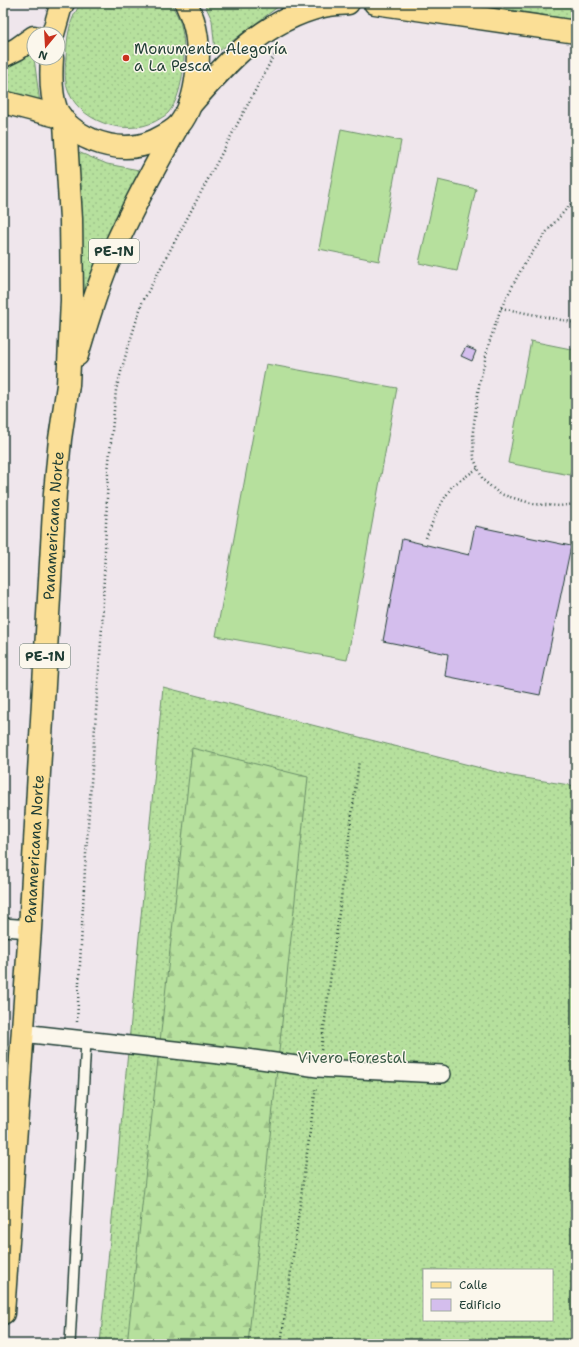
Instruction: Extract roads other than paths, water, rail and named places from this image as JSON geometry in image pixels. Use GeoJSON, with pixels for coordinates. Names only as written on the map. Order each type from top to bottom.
{"type":"FeatureCollection","features":[{"type":"Feature","properties":{"kind":"main road","name":"PE-1N"},"geometry":{"type":"LineString","coordinates":[[52,66],[53,94],[56,108],[63,120],[82,135],[103,144],[125,148],[145,145],[164,136],[178,125],[190,105],[197,69],[197,42],[193,19],[186,3]]}},
{"type":"Feature","properties":{"kind":"main road"},"geometry":{"type":"LineString","coordinates":[[190,105],[214,77],[263,32],[288,18],[324,5],[348,3]]}},
{"type":"Feature","properties":{"kind":"main road"},"geometry":{"type":"LineString","coordinates":[[375,3],[576,32]]}},
{"type":"Feature","properties":{"kind":"main road"},"geometry":{"type":"LineString","coordinates":[[44,26],[61,6]]}},
{"type":"Feature","properties":{"kind":"main road"},"geometry":{"type":"LineString","coordinates":[[55,26],[61,6]]}},
{"type":"Feature","properties":{"kind":"main road"},"geometry":{"type":"LineString","coordinates":[[3,56],[26,43]]}},
{"type":"Feature","properties":{"kind":"main road"},"geometry":{"type":"LineString","coordinates":[[3,102],[63,120]]}},
{"type":"Feature","properties":{"kind":"main road","name":"Panamericana Norte"},"geometry":{"type":"LineString","coordinates":[[3,1313],[30,929],[55,493],[60,439],[68,385],[72,300],[71,219],[63,120]]}},
{"type":"Feature","properties":{"kind":"main road","name":"Panamericana Norte"},"geometry":{"type":"LineString","coordinates":[[68,385],[89,315],[107,266],[130,215],[178,125]]}},
{"type":"Feature","properties":{"kind":"street"},"geometry":{"type":"LineString","coordinates":[[3,927],[30,929]]}},
{"type":"Feature","properties":{"kind":"street"},"geometry":{"type":"LineString","coordinates":[[22,1033],[246,1058],[318,1068],[442,1074]]}},
{"type":"Feature","properties":{"kind":"lane"},"geometry":{"type":"LineString","coordinates":[[70,1344],[81,1040]]}},
{"type":"Feature","properties":{"kind":"place","name":"Monumento Alegoría a La Pesca"},"geometry":{"type":"Point","coordinates":[126,58]}},
{"type":"Feature","properties":{"kind":"park label","name":"Vivero Forestal"},"geometry":{"type":"Point","coordinates":[352,1058]}}]}
